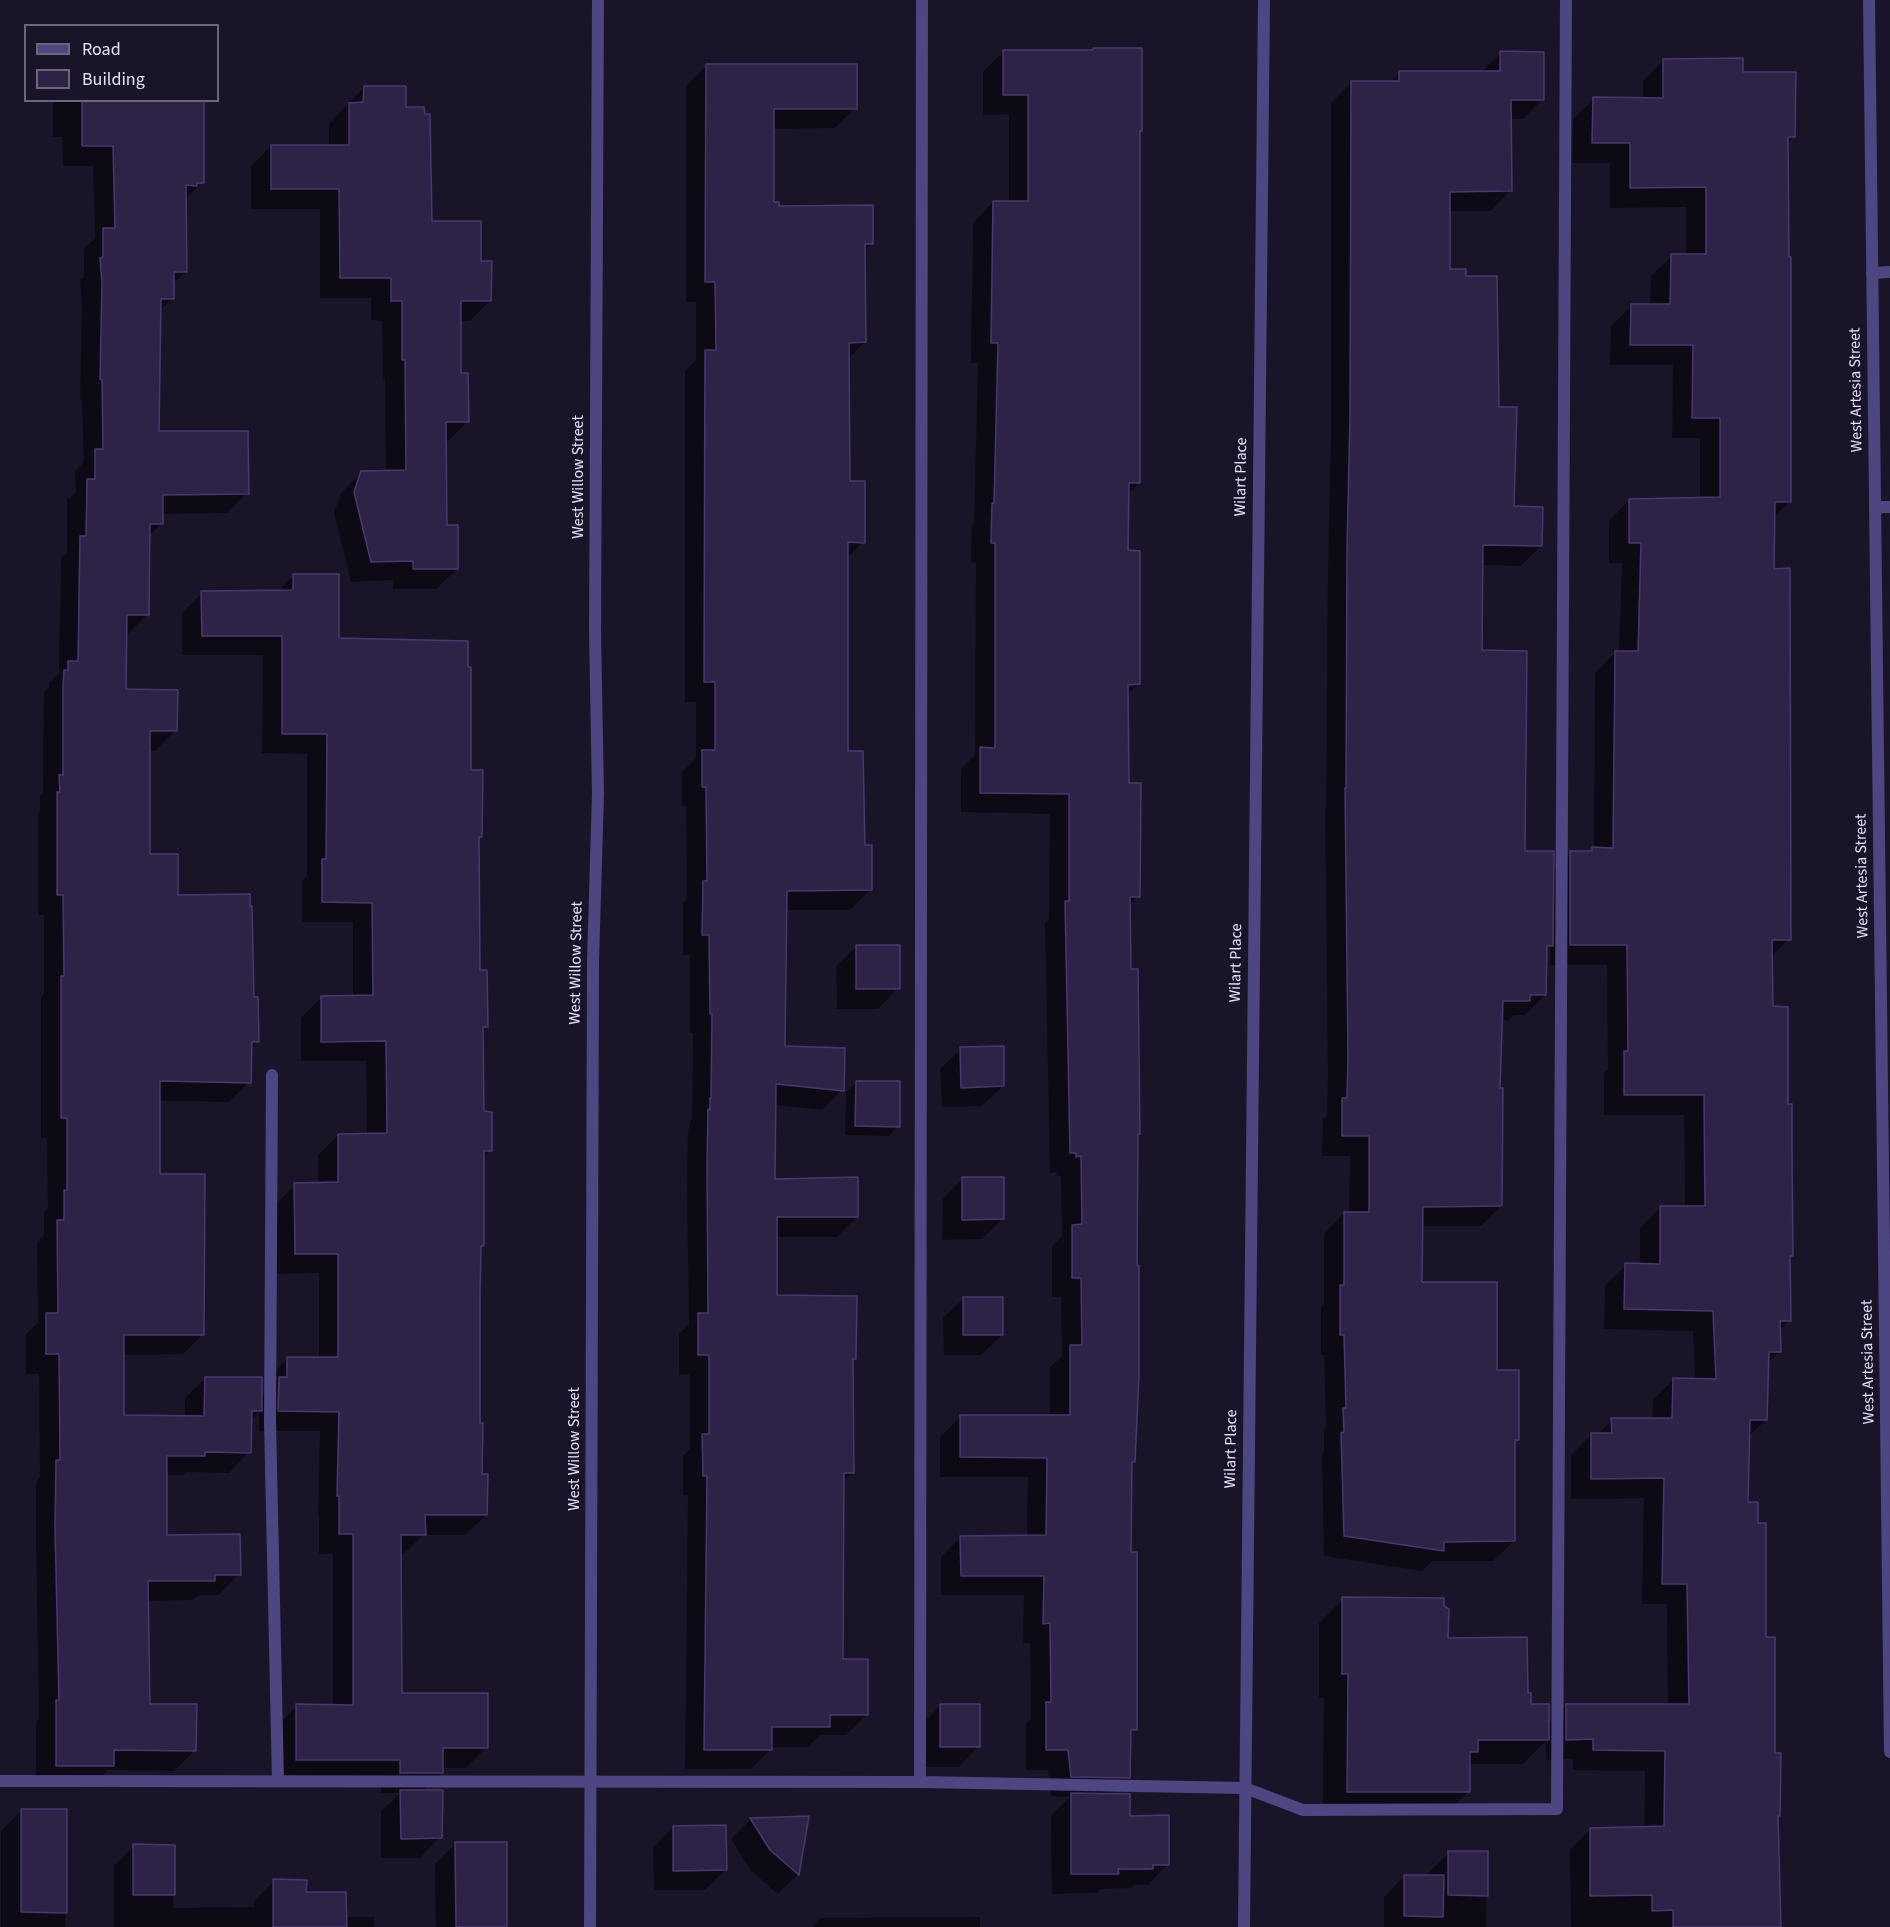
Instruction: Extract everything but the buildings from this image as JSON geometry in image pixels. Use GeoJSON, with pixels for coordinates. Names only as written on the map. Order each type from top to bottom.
{"type":"FeatureCollection","features":[{"type":"Feature","properties":{"kind":"street","name":"West Willow Street"},"geometry":{"type":"LineString","coordinates":[[591,1927],[592,961],[597,794],[595,619],[598,0]]}},
{"type":"Feature","properties":{"kind":"street"},"geometry":{"type":"LineString","coordinates":[[920,1782],[922,0]]}},
{"type":"Feature","properties":{"kind":"street","name":"Wilart Place"},"geometry":{"type":"LineString","coordinates":[[1245,1927],[1263,0]]}},
{"type":"Feature","properties":{"kind":"street"},"geometry":{"type":"LineString","coordinates":[[0,1781],[920,1782],[1245,1788],[1303,1810],[1557,1809],[1566,0]]}},
{"type":"Feature","properties":{"kind":"street","name":"West Artesia Street"},"geometry":{"type":"LineString","coordinates":[[1869,0],[1890,1752]]}},
{"type":"Feature","properties":{"kind":"street"},"geometry":{"type":"LineString","coordinates":[[1872,273],[1890,272]]}},
{"type":"Feature","properties":{"kind":"street"},"geometry":{"type":"LineString","coordinates":[[1875,507],[1890,507]]}},
{"type":"Feature","properties":{"kind":"street"},"geometry":{"type":"LineString","coordinates":[[272,1075],[270,1421],[278,1781]]}}]}
